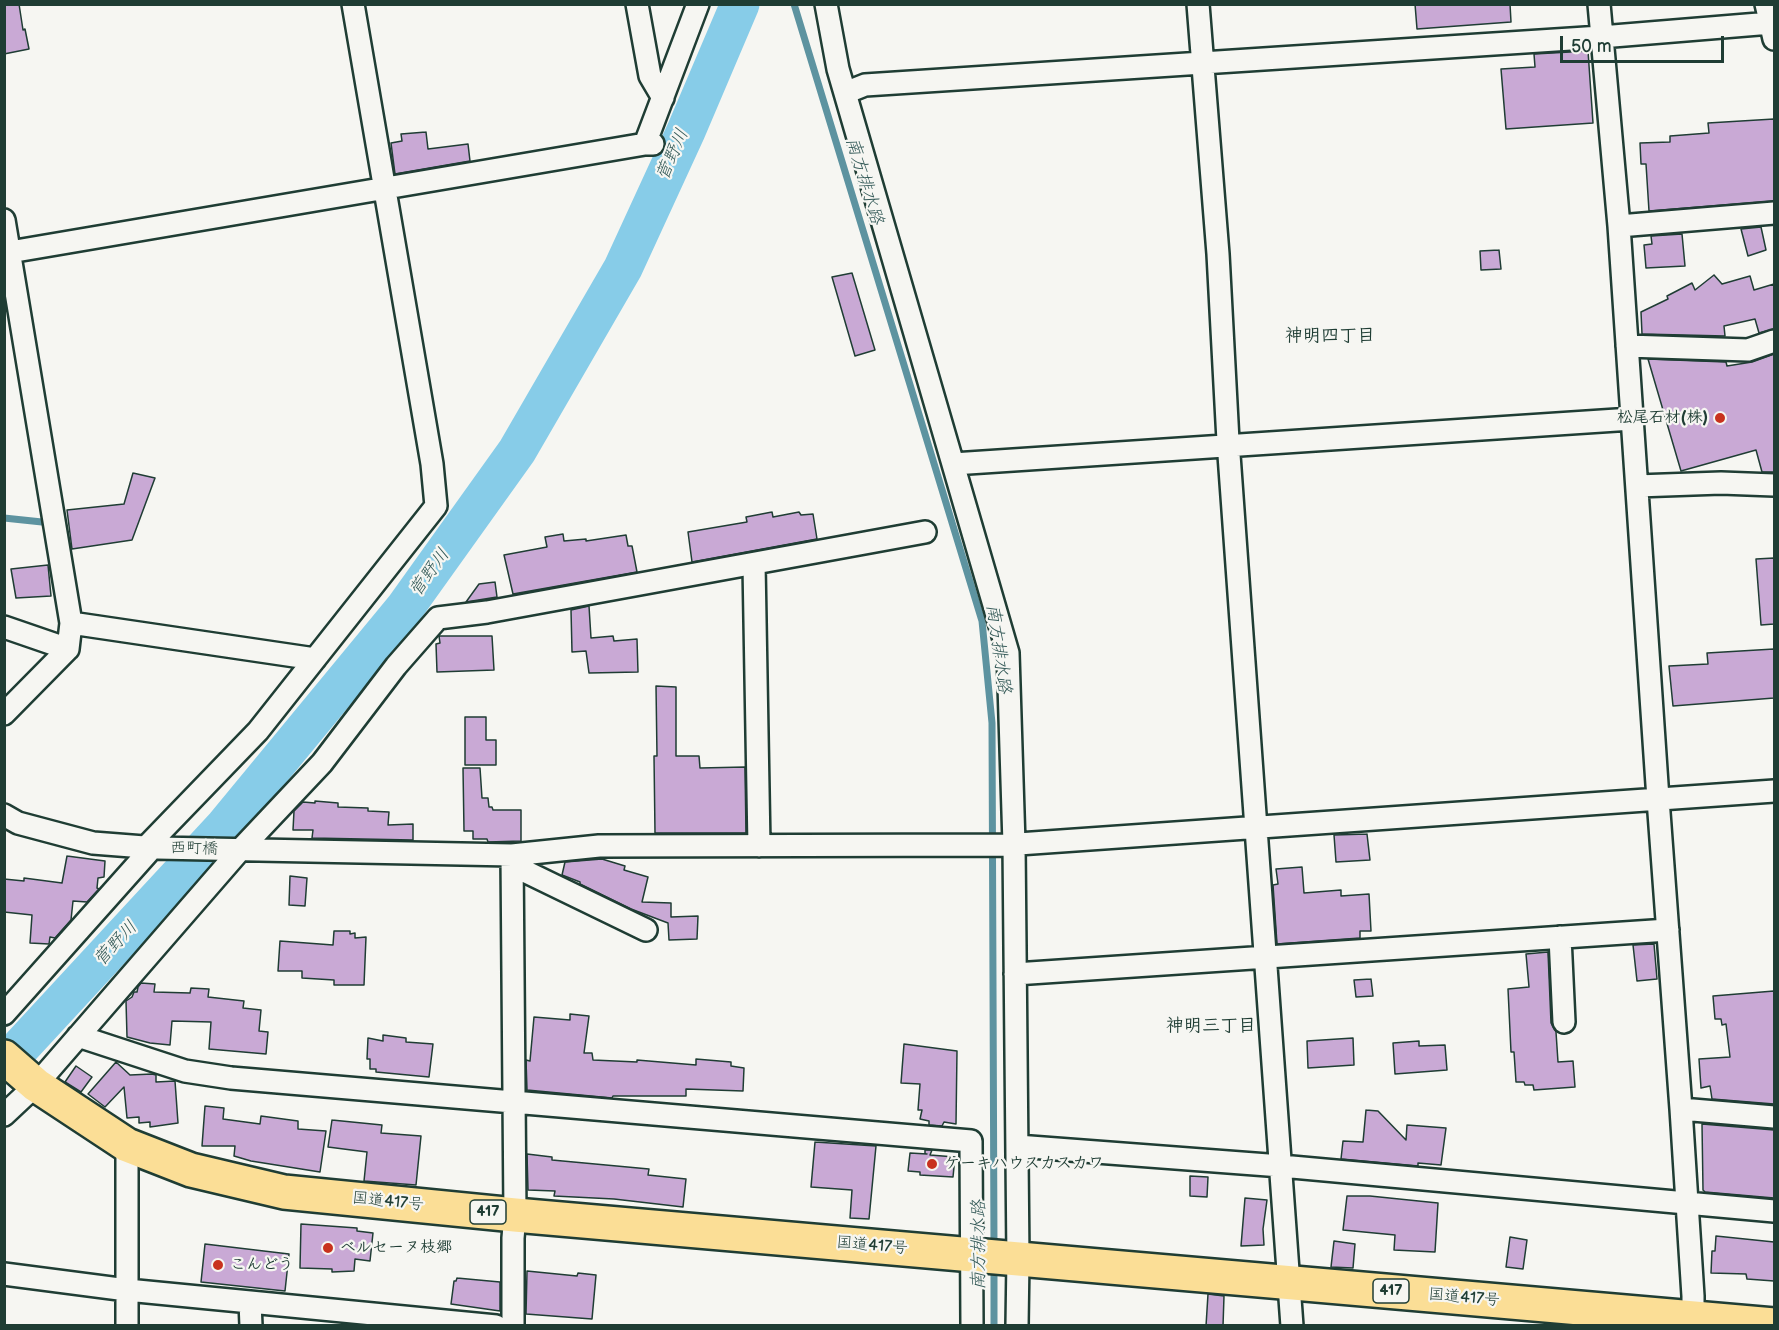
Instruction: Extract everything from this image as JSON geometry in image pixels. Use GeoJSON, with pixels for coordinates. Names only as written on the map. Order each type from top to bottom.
{"type":"FeatureCollection","features":[{"type":"Feature","properties":{"kind":"highway","name":"国道417号"},"geometry":{"type":"LineString","coordinates":[[22,1073],[127,1145],[191,1170],[284,1192],[515,1215],[1289,1281],[1693,1322],[1774,1325]]}},
{"type":"Feature","properties":{"kind":"street"},"geometry":{"type":"LineString","coordinates":[[4,1014],[258,731],[436,506],[432,464],[352,4]]}},
{"type":"Feature","properties":{"kind":"street"},"geometry":{"type":"LineString","coordinates":[[637,4],[650,76],[663,98]]}},
{"type":"Feature","properties":{"kind":"street"},"geometry":{"type":"LineString","coordinates":[[7,252],[649,144],[663,98],[698,4]]}},
{"type":"Feature","properties":{"kind":"street"},"geometry":{"type":"LineString","coordinates":[[826,4],[838,69],[1008,653],[1009,845],[1015,975],[1017,1146],[994,1256],[972,1326]]}},
{"type":"Feature","properties":{"kind":"street"},"geometry":{"type":"LineString","coordinates":[[1198,4],[1218,254],[1228,446],[1292,1326]]}},
{"type":"Feature","properties":{"kind":"street"},"geometry":{"type":"LineString","coordinates":[[1599,4],[1619,226],[1681,1109],[1693,1322]]}},
{"type":"Feature","properties":{"kind":"street"},"geometry":{"type":"LineString","coordinates":[[845,93],[865,85],[1601,37],[1770,22]]}},
{"type":"Feature","properties":{"kind":"street"},"geometry":{"type":"LineString","coordinates":[[1619,226],[1774,213]]}},
{"type":"Feature","properties":{"kind":"street"},"geometry":{"type":"LineString","coordinates":[[4,220],[7,252],[71,623],[68,649],[4,714]]}},
{"type":"Feature","properties":{"kind":"street"},"geometry":{"type":"LineString","coordinates":[[1627,346],[1748,350],[1774,341]]}},
{"type":"Feature","properties":{"kind":"street"},"geometry":{"type":"LineString","coordinates":[[953,464],[1632,419]]}},
{"type":"Feature","properties":{"kind":"street"},"geometry":{"type":"LineString","coordinates":[[1637,486],[1721,483],[1774,485]]}},
{"type":"Feature","properties":{"kind":"street"},"geometry":{"type":"LineString","coordinates":[[4,1115],[22,1073],[78,1036],[236,850],[322,763],[396,666],[438,618],[487,612],[925,532]]}},
{"type":"Feature","properties":{"kind":"street"},"geometry":{"type":"LineString","coordinates":[[754,564],[759,846]]}},
{"type":"Feature","properties":{"kind":"street"},"geometry":{"type":"LineString","coordinates":[[71,623],[315,659]]}},
{"type":"Feature","properties":{"kind":"street"},"geometry":{"type":"LineString","coordinates":[[4,627],[68,649]]}},
{"type":"Feature","properties":{"kind":"street","name":"西町橋"},"geometry":{"type":"LineString","coordinates":[[4,815],[18,823],[93,843],[151,848],[512,860],[599,846],[1009,845],[1774,791]]}},
{"type":"Feature","properties":{"kind":"street"},"geometry":{"type":"LineString","coordinates":[[513,1326],[515,1215],[512,860],[646,930]]}},
{"type":"Feature","properties":{"kind":"street"},"geometry":{"type":"LineString","coordinates":[[1015,975],[1668,930]]}},
{"type":"Feature","properties":{"kind":"street"},"geometry":{"type":"LineString","coordinates":[[1560,937],[1564,1022]]}},
{"type":"Feature","properties":{"kind":"street"},"geometry":{"type":"LineString","coordinates":[[78,1036],[185,1071],[231,1078],[971,1141],[994,1256],[1017,1326]]}},
{"type":"Feature","properties":{"kind":"street"},"geometry":{"type":"LineString","coordinates":[[1681,1109],[1774,1117]]}},
{"type":"Feature","properties":{"kind":"street"},"geometry":{"type":"LineString","coordinates":[[127,1145],[127,1326]]}},
{"type":"Feature","properties":{"kind":"street"},"geometry":{"type":"LineString","coordinates":[[1017,1146],[1281,1166],[1774,1211]]}},
{"type":"Feature","properties":{"kind":"street"},"geometry":{"type":"LineString","coordinates":[[4,1274],[127,1290],[496,1326]]}},
{"type":"Feature","properties":{"kind":"street"},"geometry":{"type":"LineString","coordinates":[[250,1302],[250,1326]]}},
{"type":"Feature","properties":{"kind":"building"},"geometry":{"type":"Polygon","coordinates":[[[4,4],[19,4],[29,49],[4,54],[4,4]]]}},
{"type":"Feature","properties":{"kind":"building"},"geometry":{"type":"Polygon","coordinates":[[[1415,4],[1510,4],[1511,22],[1417,29],[1415,4]]]}},
{"type":"Feature","properties":{"kind":"building"},"geometry":{"type":"Polygon","coordinates":[[[1588,51],[1593,123],[1506,129],[1501,69],[1535,67],[1534,54],[1588,51]]]}},
{"type":"Feature","properties":{"kind":"building"},"geometry":{"type":"Polygon","coordinates":[[[1774,119],[1774,201],[1649,211],[1646,164],[1641,164],[1640,143],[1670,142],[1670,136],[1709,133],[1708,123],[1774,119]]]}},
{"type":"Feature","properties":{"kind":"building"},"geometry":{"type":"Polygon","coordinates":[[[426,132],[428,149],[468,144],[470,161],[395,174],[391,143],[402,141],[401,134],[426,132]]]}},
{"type":"Feature","properties":{"kind":"building"},"geometry":{"type":"Polygon","coordinates":[[[1761,227],[1766,250],[1748,256],[1741,229],[1761,227]]]}},
{"type":"Feature","properties":{"kind":"building"},"geometry":{"type":"Polygon","coordinates":[[[1682,234],[1685,266],[1646,268],[1644,245],[1652,244],[1651,236],[1682,234]]]}},
{"type":"Feature","properties":{"kind":"building"},"geometry":{"type":"Polygon","coordinates":[[[1499,250],[1501,269],[1481,270],[1480,251],[1499,250]]]}},
{"type":"Feature","properties":{"kind":"building"},"geometry":{"type":"Polygon","coordinates":[[[852,273],[875,350],[855,356],[832,277],[852,273]]]}},
{"type":"Feature","properties":{"kind":"building"},"geometry":{"type":"Polygon","coordinates":[[[1714,275],[1722,284],[1750,276],[1754,290],[1774,284],[1774,329],[1759,333],[1755,319],[1724,326],[1725,336],[1642,334],[1641,312],[1668,299],[1667,296],[1692,283],[1695,290],[1714,275]]]}},
{"type":"Feature","properties":{"kind":"building","name":"松尾石材(株)"},"geometry":{"type":"Polygon","coordinates":[[[1774,354],[1774,472],[1762,472],[1756,450],[1681,471],[1648,359],[1726,362],[1727,366],[1752,362],[1774,354]]]}},
{"type":"Feature","properties":{"kind":"building"},"geometry":{"type":"Polygon","coordinates":[[[133,473],[155,478],[132,540],[72,549],[67,510],[124,504],[133,473]]]}},
{"type":"Feature","properties":{"kind":"building"},"geometry":{"type":"Polygon","coordinates":[[[772,512],[773,517],[799,512],[801,515],[813,514],[817,539],[692,562],[688,532],[747,522],[746,517],[772,512]]]}},
{"type":"Feature","properties":{"kind":"building"},"geometry":{"type":"Polygon","coordinates":[[[563,534],[564,541],[586,539],[586,541],[626,535],[628,546],[632,546],[637,572],[513,594],[504,555],[547,547],[545,537],[563,534]]]}},
{"type":"Feature","properties":{"kind":"building"},"geometry":{"type":"Polygon","coordinates":[[[1774,558],[1774,624],[1761,625],[1756,559],[1774,558]]]}},
{"type":"Feature","properties":{"kind":"building"},"geometry":{"type":"Polygon","coordinates":[[[48,565],[51,596],[16,598],[11,569],[48,565]]]}},
{"type":"Feature","properties":{"kind":"building"},"geometry":{"type":"Polygon","coordinates":[[[495,582],[497,597],[466,602],[479,584],[495,582]]]}},
{"type":"Feature","properties":{"kind":"building"},"geometry":{"type":"Polygon","coordinates":[[[589,606],[591,638],[613,636],[614,641],[637,639],[638,672],[589,673],[586,651],[572,652],[571,610],[589,606]]]}},
{"type":"Feature","properties":{"kind":"building"},"geometry":{"type":"Polygon","coordinates":[[[439,636],[492,636],[494,670],[437,672],[436,644],[440,643],[439,636]]]}},
{"type":"Feature","properties":{"kind":"building"},"geometry":{"type":"Polygon","coordinates":[[[1774,649],[1774,698],[1673,706],[1669,666],[1708,664],[1707,653],[1774,649]]]}},
{"type":"Feature","properties":{"kind":"building"},"geometry":{"type":"Polygon","coordinates":[[[656,686],[676,687],[676,756],[699,756],[700,768],[745,767],[746,833],[655,833],[656,686]]]}},
{"type":"Feature","properties":{"kind":"building"},"geometry":{"type":"Polygon","coordinates":[[[465,717],[486,717],[486,740],[496,740],[496,765],[465,765],[465,717]]]}},
{"type":"Feature","properties":{"kind":"building"},"geometry":{"type":"Polygon","coordinates":[[[463,768],[480,768],[482,798],[488,798],[489,807],[493,810],[521,810],[521,841],[488,842],[487,839],[473,839],[473,831],[464,831],[463,768]]]}},
{"type":"Feature","properties":{"kind":"building"},"geometry":{"type":"Polygon","coordinates":[[[315,801],[338,803],[338,807],[368,808],[368,811],[389,812],[388,825],[413,824],[413,840],[312,838],[313,830],[293,830],[294,811],[303,802],[315,803],[315,801]]]}},
{"type":"Feature","properties":{"kind":"building"},"geometry":{"type":"Polygon","coordinates":[[[1367,834],[1370,860],[1336,862],[1334,835],[1367,834]]]}},
{"type":"Feature","properties":{"kind":"building"},"geometry":{"type":"Polygon","coordinates":[[[67,856],[105,861],[104,877],[98,878],[97,888],[99,889],[87,902],[73,901],[71,920],[55,938],[50,937],[49,944],[30,943],[32,915],[4,912],[4,879],[24,881],[24,878],[62,883],[67,856]]]}},
{"type":"Feature","properties":{"kind":"building"},"geometry":{"type":"Polygon","coordinates":[[[602,859],[625,866],[624,870],[648,877],[642,902],[671,903],[671,917],[698,916],[697,939],[669,940],[668,923],[631,909],[562,875],[565,862],[602,859]]]}},
{"type":"Feature","properties":{"kind":"building"},"geometry":{"type":"Polygon","coordinates":[[[1302,867],[1304,893],[1341,890],[1341,896],[1369,894],[1371,931],[1360,931],[1360,938],[1277,944],[1273,885],[1278,884],[1276,869],[1302,867]]]}},
{"type":"Feature","properties":{"kind":"building"},"geometry":{"type":"Polygon","coordinates":[[[290,876],[307,878],[305,906],[289,905],[290,876]]]}},
{"type":"Feature","properties":{"kind":"building"},"geometry":{"type":"Polygon","coordinates":[[[334,931],[350,931],[350,934],[355,933],[355,938],[366,937],[364,985],[334,985],[334,980],[302,978],[302,971],[278,971],[280,941],[333,945],[334,931]]]}},
{"type":"Feature","properties":{"kind":"building"},"geometry":{"type":"Polygon","coordinates":[[[1654,944],[1657,979],[1637,981],[1633,945],[1654,944]]]}},
{"type":"Feature","properties":{"kind":"building"},"geometry":{"type":"Polygon","coordinates":[[[1548,952],[1551,1023],[1556,1032],[1558,1062],[1573,1061],[1575,1087],[1534,1090],[1533,1085],[1516,1082],[1514,1052],[1511,1052],[1508,989],[1529,987],[1526,954],[1548,952]]]}},
{"type":"Feature","properties":{"kind":"building"},"geometry":{"type":"Polygon","coordinates":[[[1371,979],[1373,996],[1356,997],[1354,980],[1371,979]]]}},
{"type":"Feature","properties":{"kind":"building"},"geometry":{"type":"Polygon","coordinates":[[[141,983],[155,984],[154,992],[190,993],[191,988],[209,989],[208,997],[244,1001],[243,1008],[261,1010],[259,1031],[268,1032],[266,1054],[209,1049],[211,1022],[172,1021],[170,1045],[127,1037],[126,1001],[132,997],[134,992],[137,992],[141,983]]]}},
{"type":"Feature","properties":{"kind":"building"},"geometry":{"type":"Polygon","coordinates":[[[1774,991],[1774,1104],[1712,1099],[1710,1086],[1701,1088],[1699,1059],[1730,1057],[1726,1024],[1722,1025],[1721,1019],[1715,1019],[1713,996],[1774,991]]]}},
{"type":"Feature","properties":{"kind":"building"},"geometry":{"type":"Polygon","coordinates":[[[570,1014],[589,1016],[584,1053],[592,1053],[593,1060],[637,1062],[637,1060],[696,1065],[696,1059],[731,1062],[731,1066],[744,1068],[743,1091],[686,1089],[686,1096],[613,1096],[612,1098],[527,1090],[526,1060],[530,1061],[534,1017],[570,1020],[570,1014]]]}},
{"type":"Feature","properties":{"kind":"building"},"geometry":{"type":"Polygon","coordinates":[[[383,1035],[406,1038],[406,1042],[433,1044],[429,1077],[376,1072],[376,1069],[370,1069],[370,1059],[367,1059],[368,1038],[383,1041],[383,1035]]]}},
{"type":"Feature","properties":{"kind":"building"},"geometry":{"type":"Polygon","coordinates":[[[1353,1038],[1354,1065],[1308,1068],[1307,1041],[1353,1038]]]}},
{"type":"Feature","properties":{"kind":"building"},"geometry":{"type":"Polygon","coordinates":[[[1419,1041],[1419,1046],[1445,1045],[1447,1070],[1395,1074],[1393,1043],[1419,1041]]]}},
{"type":"Feature","properties":{"kind":"building"},"geometry":{"type":"Polygon","coordinates":[[[904,1044],[957,1051],[956,1124],[944,1122],[942,1126],[929,1125],[929,1121],[920,1119],[922,1110],[918,1110],[920,1084],[901,1083],[904,1044]]]}},
{"type":"Feature","properties":{"kind":"building"},"geometry":{"type":"Polygon","coordinates":[[[116,1062],[130,1075],[152,1074],[156,1075],[156,1082],[175,1081],[178,1123],[150,1127],[150,1122],[139,1123],[139,1117],[127,1118],[124,1087],[105,1107],[88,1094],[116,1062]]]}},
{"type":"Feature","properties":{"kind":"building"},"geometry":{"type":"Polygon","coordinates":[[[76,1066],[92,1077],[81,1092],[65,1082],[76,1066]]]}},
{"type":"Feature","properties":{"kind":"building"},"geometry":{"type":"Polygon","coordinates":[[[205,1106],[224,1108],[223,1119],[260,1124],[261,1116],[298,1121],[298,1129],[326,1131],[320,1172],[251,1161],[234,1156],[235,1146],[202,1146],[205,1106]]]}},
{"type":"Feature","properties":{"kind":"building"},"geometry":{"type":"Polygon","coordinates":[[[1366,1110],[1378,1111],[1406,1140],[1407,1125],[1446,1128],[1441,1165],[1418,1163],[1418,1166],[1341,1159],[1343,1141],[1363,1142],[1366,1110]]]}},
{"type":"Feature","properties":{"kind":"building"},"geometry":{"type":"Polygon","coordinates":[[[332,1120],[382,1125],[381,1133],[421,1136],[416,1185],[364,1181],[367,1152],[328,1147],[332,1120]]]}},
{"type":"Feature","properties":{"kind":"building"},"geometry":{"type":"Polygon","coordinates":[[[1702,1124],[1774,1130],[1774,1198],[1703,1190],[1702,1124]]]}},
{"type":"Feature","properties":{"kind":"building"},"geometry":{"type":"Polygon","coordinates":[[[815,1142],[876,1146],[869,1219],[850,1218],[852,1190],[811,1187],[815,1142]]]}},
{"type":"Feature","properties":{"kind":"building","name":"ケーキハウスカスカワ"},"geometry":{"type":"Polygon","coordinates":[[[925,1150],[932,1150],[930,1155],[955,1157],[953,1177],[920,1175],[920,1172],[908,1171],[910,1153],[925,1154],[925,1150]]]}},
{"type":"Feature","properties":{"kind":"building"},"geometry":{"type":"Polygon","coordinates":[[[527,1154],[552,1157],[552,1160],[649,1169],[648,1175],[686,1179],[683,1207],[614,1199],[554,1196],[555,1191],[528,1190],[527,1154]]]}},
{"type":"Feature","properties":{"kind":"building"},"geometry":{"type":"Polygon","coordinates":[[[1190,1176],[1208,1177],[1207,1197],[1190,1196],[1190,1176]]]}},
{"type":"Feature","properties":{"kind":"building"},"geometry":{"type":"Polygon","coordinates":[[[1347,1196],[1438,1203],[1435,1252],[1394,1250],[1395,1235],[1343,1230],[1347,1196]]]}},
{"type":"Feature","properties":{"kind":"building"},"geometry":{"type":"Polygon","coordinates":[[[1245,1198],[1267,1200],[1263,1229],[1264,1245],[1241,1246],[1245,1198]]]}},
{"type":"Feature","properties":{"kind":"building","name":"ベルセーヌ枝郷"},"geometry":{"type":"Polygon","coordinates":[[[301,1224],[357,1228],[357,1231],[373,1233],[370,1261],[355,1259],[354,1271],[332,1272],[332,1269],[300,1268],[301,1224]]]}},
{"type":"Feature","properties":{"kind":"building"},"geometry":{"type":"Polygon","coordinates":[[[1716,1236],[1774,1242],[1774,1281],[1747,1279],[1746,1274],[1711,1273],[1712,1251],[1715,1251],[1716,1236]]]}},
{"type":"Feature","properties":{"kind":"building"},"geometry":{"type":"Polygon","coordinates":[[[1510,1237],[1527,1240],[1523,1269],[1506,1267],[1510,1237]]]}},
{"type":"Feature","properties":{"kind":"building"},"geometry":{"type":"Polygon","coordinates":[[[1334,1241],[1355,1244],[1353,1268],[1331,1267],[1334,1241]]]}},
{"type":"Feature","properties":{"kind":"building"},"geometry":{"type":"Polygon","coordinates":[[[205,1244],[289,1254],[285,1291],[201,1282],[205,1244]]]}},
{"type":"Feature","properties":{"kind":"building"},"geometry":{"type":"Polygon","coordinates":[[[527,1271],[577,1276],[578,1273],[596,1275],[592,1319],[526,1314],[527,1271]]]}},
{"type":"Feature","properties":{"kind":"building"},"geometry":{"type":"Polygon","coordinates":[[[457,1278],[500,1282],[500,1311],[451,1304],[454,1281],[457,1278]]]}},
{"type":"Feature","properties":{"kind":"building"},"geometry":{"type":"Polygon","coordinates":[[[1208,1294],[1224,1296],[1223,1326],[1206,1326],[1208,1294]]]}},
{"type":"Feature","properties":{"kind":"waterway","name":"菅野川"},"geometry":{"type":"LineString","coordinates":[[4,1065],[225,826],[404,609],[517,451],[623,268],[686,131],[740,4]]}},
{"type":"Feature","properties":{"kind":"waterway","name":"南方排水路"},"geometry":{"type":"LineString","coordinates":[[794,4],[982,621],[992,723],[994,1248]]}},
{"type":"Feature","properties":{"kind":"waterway"},"geometry":{"type":"LineString","coordinates":[[4,518],[42,522]]}},
{"type":"Feature","properties":{"kind":"waterway","name":"南方排水路"},"geometry":{"type":"LineString","coordinates":[[994,1265],[994,1326]]}},
{"type":"Feature","properties":{"kind":"place","name":"松尾石材(株)"},"geometry":{"type":"Point","coordinates":[1720,418]}},
{"type":"Feature","properties":{"kind":"place","name":"ケーキハウスカスカワ"},"geometry":{"type":"Point","coordinates":[932,1164]}},
{"type":"Feature","properties":{"kind":"place","name":"ベルセーヌ枝郷"},"geometry":{"type":"Point","coordinates":[328,1248]}},
{"type":"Feature","properties":{"kind":"place","name":"こんどう"},"geometry":{"type":"Point","coordinates":[218,1265]}},
{"type":"Feature","properties":{"kind":"district","name":"神明四丁目"},"geometry":{"type":"Point","coordinates":[1330,336]}},
{"type":"Feature","properties":{"kind":"district","name":"神明三丁目"},"geometry":{"type":"Point","coordinates":[1211,1026]}}]}
